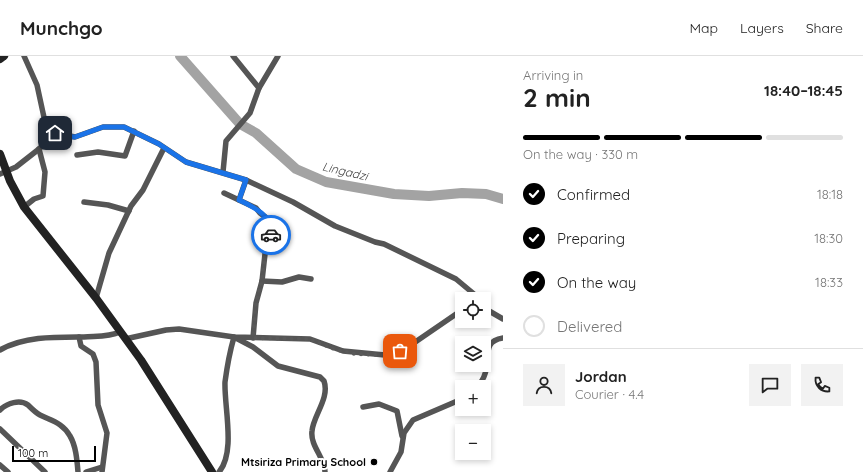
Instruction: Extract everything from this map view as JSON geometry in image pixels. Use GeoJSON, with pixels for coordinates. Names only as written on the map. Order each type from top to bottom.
{"type":"FeatureCollection","features":[{"type":"Feature","properties":{"kind":"street"},"geometry":{"type":"LineString","coordinates":[[0,59],[4,56]]}},
{"type":"Feature","properties":{"kind":"street"},"geometry":{"type":"LineString","coordinates":[[24,56],[37,85],[45,122],[55,133],[61,136],[75,137],[103,127],[116,126],[134,131],[186,162],[246,180],[293,202],[335,226],[375,242],[384,244],[456,279],[472,292]]}},
{"type":"Feature","properties":{"kind":"street"},"geometry":{"type":"LineString","coordinates":[[233,56],[259,88]]}},
{"type":"Feature","properties":{"kind":"street"},"geometry":{"type":"LineString","coordinates":[[223,172],[226,141],[250,113],[259,88],[278,56]]}},
{"type":"Feature","properties":{"kind":"street"},"geometry":{"type":"LineString","coordinates":[[77,155],[98,152],[125,156],[134,131]]}},
{"type":"Feature","properties":{"kind":"street"},"geometry":{"type":"LineString","coordinates":[[3,172],[16,167],[39,149],[55,133]]}},
{"type":"Feature","properties":{"kind":"street"},"geometry":{"type":"LineString","coordinates":[[96,298],[109,253],[129,211],[144,190],[164,148]]}},
{"type":"Feature","properties":{"kind":"street"},"geometry":{"type":"LineString","coordinates":[[24,207],[34,199],[43,196],[45,172],[39,149]]}},
{"type":"Feature","properties":{"kind":"street"},"geometry":{"type":"LineString","coordinates":[[0,154],[3,172],[24,207],[96,298],[145,366],[212,472]]}},
{"type":"Feature","properties":{"kind":"street"},"geometry":{"type":"LineString","coordinates":[[239,200],[246,180]]}},
{"type":"Feature","properties":{"kind":"street"},"geometry":{"type":"LineString","coordinates":[[224,193],[256,208],[269,221],[271,233],[266,245],[262,281],[256,302],[253,338]]}},
{"type":"Feature","properties":{"kind":"street"},"geometry":{"type":"LineString","coordinates":[[84,202],[108,205],[129,211]]}},
{"type":"Feature","properties":{"kind":"street"},"geometry":{"type":"LineString","coordinates":[[262,281],[282,282],[299,277],[311,279]]}},
{"type":"Feature","properties":{"kind":"street"},"geometry":{"type":"LineString","coordinates":[[491,311],[503,319]]}},
{"type":"Feature","properties":{"kind":"street"},"geometry":{"type":"LineString","coordinates":[[0,350],[19,341],[123,336],[173,329],[234,337],[310,339],[343,351],[370,355],[391,355],[408,347],[455,315]]}},
{"type":"Feature","properties":{"kind":"street"},"geometry":{"type":"LineString","coordinates":[[78,337],[81,346],[93,354],[96,362],[98,405],[107,433],[102,470],[86,472]]}},
{"type":"Feature","properties":{"kind":"street"},"geometry":{"type":"LineString","coordinates":[[219,472],[225,463],[226,456],[226,381],[234,337]]}},
{"type":"Feature","properties":{"kind":"street"},"geometry":{"type":"LineString","coordinates":[[234,337],[254,347],[278,366],[320,377],[324,381],[325,388],[312,432],[326,472]]}},
{"type":"Feature","properties":{"kind":"street"},"geometry":{"type":"LineString","coordinates":[[482,380],[486,375],[488,362],[487,352],[489,344],[496,339],[503,338]]}},
{"type":"Feature","properties":{"kind":"street"},"geometry":{"type":"LineString","coordinates":[[0,410],[10,403],[19,402],[27,404],[39,415],[54,420],[65,428],[71,436],[78,472]]}},
{"type":"Feature","properties":{"kind":"street"},"geometry":{"type":"LineString","coordinates":[[402,438],[413,420],[455,402]]}},
{"type":"Feature","properties":{"kind":"street"},"geometry":{"type":"LineString","coordinates":[[363,407],[379,404],[397,412],[402,438],[402,452],[390,472]]}},
{"type":"Feature","properties":{"kind":"street"},"geometry":{"type":"LineString","coordinates":[[0,429],[45,472]]}},
{"type":"Feature","properties":{"kind":"street"},"geometry":{"type":"LineString","coordinates":[[0,465],[8,472]]}},
{"type":"Feature","properties":{"kind":"waterway","name":"Lingadzi"},"geometry":{"type":"LineString","coordinates":[[180,56],[240,124],[256,133],[296,169],[326,182],[394,194],[429,196],[462,193],[486,194],[503,199]]}},
{"type":"Feature","properties":{"kind":"way so far"},"geometry":{"type":"LineString","coordinates":[[271,235],[266,245],[262,281],[256,302],[253,338],[310,339],[334,349],[355,354],[391,355],[400,351]]}},
{"type":"Feature","properties":{"kind":"place","name":"Mtsiriza Primary School"},"geometry":{"type":"Point","coordinates":[374,462]}},
{"type":"Feature","properties":{"kind":"route"},"geometry":{"type":"LineString","coordinates":[[55,133],[61,136],[75,137],[103,127],[120,126],[134,131],[159,144],[176,156],[193,165],[206,167],[246,180],[239,200],[256,208],[268,219],[272,230],[271,235]]}}]}
